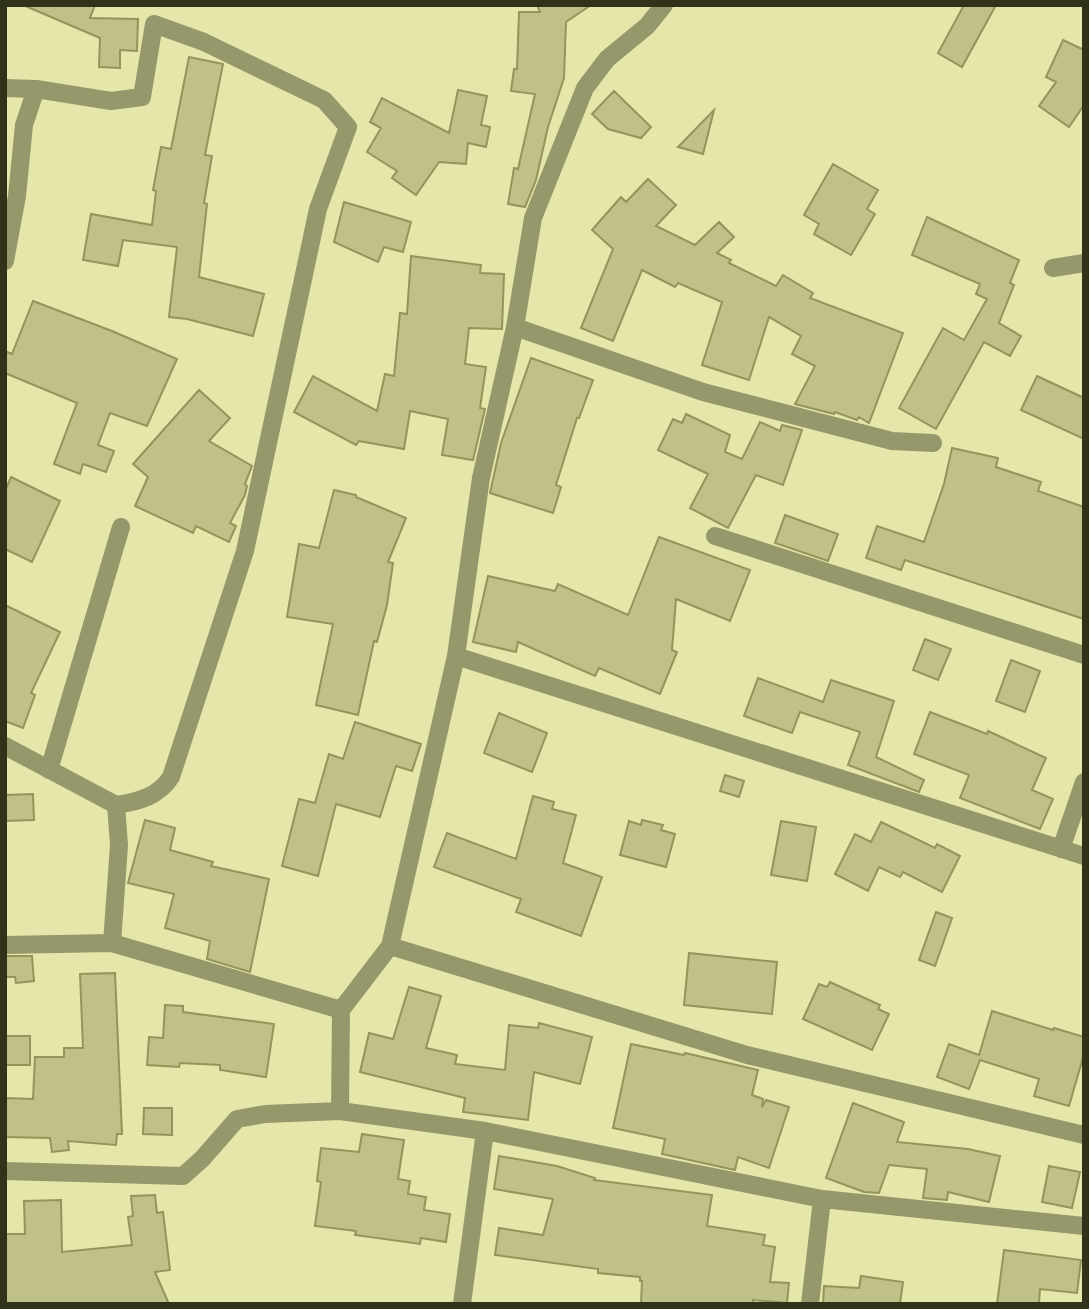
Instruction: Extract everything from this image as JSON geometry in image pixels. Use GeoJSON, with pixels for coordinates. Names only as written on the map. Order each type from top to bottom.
{"type":"FeatureCollection","features":[{"type":"Feature","properties":{"kind":"street"},"geometry":{"type":"LineString","coordinates":[[340,1111],[341,1010],[390,946],[456,656],[481,478],[514,327],[533,218],[585,88],[607,59],[647,26],[664,5]]}},
{"type":"Feature","properties":{"kind":"street"},"geometry":{"type":"LineString","coordinates":[[5,88],[36,89],[111,100],[142,97],[154,24],[204,42],[324,100],[348,127],[318,209],[245,551],[171,777],[157,792],[134,803],[116,805],[5,747]]}},
{"type":"Feature","properties":{"kind":"street"},"geometry":{"type":"LineString","coordinates":[[5,261],[17,196],[24,125],[36,89]]}},
{"type":"Feature","properties":{"kind":"street"},"geometry":{"type":"LineString","coordinates":[[1053,268],[1084,263]]}},
{"type":"Feature","properties":{"kind":"street"},"geometry":{"type":"LineString","coordinates":[[514,327],[703,392],[892,441],[933,443]]}},
{"type":"Feature","properties":{"kind":"street"},"geometry":{"type":"LineString","coordinates":[[49,770],[121,527]]}},
{"type":"Feature","properties":{"kind":"street"},"geometry":{"type":"LineString","coordinates":[[715,536],[1084,654]]}},
{"type":"Feature","properties":{"kind":"street"},"geometry":{"type":"LineString","coordinates":[[456,656],[1084,856]]}},
{"type":"Feature","properties":{"kind":"street"},"geometry":{"type":"LineString","coordinates":[[1062,849],[1084,782]]}},
{"type":"Feature","properties":{"kind":"street"},"geometry":{"type":"LineString","coordinates":[[112,943],[119,845],[116,805]]}},
{"type":"Feature","properties":{"kind":"street"},"geometry":{"type":"LineString","coordinates":[[5,945],[112,943],[341,1010]]}},
{"type":"Feature","properties":{"kind":"street"},"geometry":{"type":"LineString","coordinates":[[390,946],[747,1055],[1084,1135]]}},
{"type":"Feature","properties":{"kind":"street"},"geometry":{"type":"LineString","coordinates":[[5,1171],[183,1176],[202,1159],[237,1119],[265,1114],[340,1111],[485,1131],[822,1199],[1084,1226]]}},
{"type":"Feature","properties":{"kind":"street"},"geometry":{"type":"LineString","coordinates":[[462,1304],[485,1131]]}},
{"type":"Feature","properties":{"kind":"street"},"geometry":{"type":"LineString","coordinates":[[810,1304],[822,1199]]}},
{"type":"Feature","properties":{"kind":"building"},"geometry":{"type":"Polygon","coordinates":[[[23,5],[95,5],[90,18],[138,19],[137,51],[120,50],[120,68],[99,67],[100,38],[23,5]]]}},
{"type":"Feature","properties":{"kind":"building"},"geometry":{"type":"Polygon","coordinates":[[[537,5],[591,5],[566,22],[564,78],[548,127],[536,180],[525,207],[508,204],[514,168],[518,169],[535,94],[511,91],[514,69],[517,69],[519,12],[540,12],[537,5]]]}},
{"type":"Feature","properties":{"kind":"building"},"geometry":{"type":"Polygon","coordinates":[[[964,5],[996,5],[962,67],[938,53],[964,5]]]}},
{"type":"Feature","properties":{"kind":"building"},"geometry":{"type":"Polygon","coordinates":[[[1063,40],[1084,50],[1084,105],[1069,127],[1039,106],[1056,82],[1046,77],[1063,40]]]}},
{"type":"Feature","properties":{"kind":"building"},"geometry":{"type":"Polygon","coordinates":[[[189,57],[223,64],[205,155],[212,156],[204,203],[207,204],[199,277],[264,294],[253,336],[169,317],[177,247],[123,240],[118,266],[83,260],[91,214],[152,225],[156,191],[153,190],[161,147],[171,149],[189,57]]]}},
{"type":"Feature","properties":{"kind":"building"},"geometry":{"type":"Polygon","coordinates":[[[458,90],[487,96],[481,125],[490,127],[486,147],[468,143],[466,164],[439,162],[416,195],[392,178],[397,171],[367,152],[381,128],[370,122],[382,98],[449,133],[458,90]]]}},
{"type":"Feature","properties":{"kind":"building"},"geometry":{"type":"Polygon","coordinates":[[[614,91],[651,127],[641,138],[608,129],[592,114],[614,91]]]}},
{"type":"Feature","properties":{"kind":"building"},"geometry":{"type":"Polygon","coordinates":[[[714,110],[703,154],[678,147],[714,110]]]}},
{"type":"Feature","properties":{"kind":"building"},"geometry":{"type":"Polygon","coordinates":[[[833,164],[878,190],[867,209],[875,214],[851,255],[814,234],[819,224],[804,215],[833,164]]]}},
{"type":"Feature","properties":{"kind":"building"},"geometry":{"type":"Polygon","coordinates":[[[648,179],[676,205],[656,226],[695,245],[719,222],[734,237],[717,253],[731,260],[729,263],[776,286],[783,275],[813,293],[810,298],[903,333],[869,423],[859,417],[857,420],[835,412],[834,414],[795,404],[815,366],[792,354],[801,336],[769,317],[749,380],[702,365],[722,302],[678,283],[675,287],[642,270],[613,341],[581,328],[613,249],[592,230],[621,197],[626,202],[648,179]]]}},
{"type":"Feature","properties":{"kind":"building"},"geometry":{"type":"Polygon","coordinates":[[[344,202],[411,222],[403,252],[384,247],[378,262],[334,242],[344,202]]]}},
{"type":"Feature","properties":{"kind":"building"},"geometry":{"type":"Polygon","coordinates":[[[927,217],[1019,260],[1010,283],[1014,285],[999,323],[1021,336],[1010,356],[984,342],[936,429],[899,408],[943,328],[964,340],[987,299],[976,294],[980,284],[912,255],[927,217]]]}},
{"type":"Feature","properties":{"kind":"building"},"geometry":{"type":"Polygon","coordinates":[[[411,256],[481,265],[480,273],[504,274],[502,329],[469,328],[465,364],[486,367],[480,408],[485,409],[473,460],[442,455],[448,419],[410,411],[404,449],[359,441],[356,445],[294,412],[313,376],[377,411],[385,374],[394,376],[400,313],[407,314],[411,256]]]}},
{"type":"Feature","properties":{"kind":"building"},"geometry":{"type":"Polygon","coordinates":[[[33,301],[177,359],[147,426],[110,413],[98,445],[114,451],[106,472],[83,464],[80,474],[54,464],[77,403],[5,373],[5,351],[12,354],[33,301]]]}},
{"type":"Feature","properties":{"kind":"building"},"geometry":{"type":"Polygon","coordinates":[[[531,358],[593,380],[577,418],[556,485],[561,487],[553,513],[490,493],[501,443],[531,358]]]}},
{"type":"Feature","properties":{"kind":"building"},"geometry":{"type":"Polygon","coordinates":[[[1037,376],[1084,398],[1084,439],[1021,410],[1037,376]]]}},
{"type":"Feature","properties":{"kind":"building"},"geometry":{"type":"Polygon","coordinates":[[[199,390],[230,418],[209,441],[252,466],[245,484],[245,495],[230,523],[236,526],[229,542],[196,526],[193,533],[135,506],[148,477],[133,464],[199,390]]]}},
{"type":"Feature","properties":{"kind":"building"},"geometry":{"type":"Polygon","coordinates":[[[686,414],[730,435],[725,452],[742,459],[760,422],[780,431],[782,425],[802,430],[783,485],[756,475],[728,528],[690,508],[708,474],[658,450],[673,419],[682,423],[686,414]]]}},
{"type":"Feature","properties":{"kind":"building"},"geometry":{"type":"Polygon","coordinates":[[[952,448],[998,458],[996,467],[1041,482],[1038,491],[1084,507],[1084,619],[905,560],[901,570],[866,558],[877,526],[924,542],[944,484],[952,448]]]}},
{"type":"Feature","properties":{"kind":"building"},"geometry":{"type":"Polygon","coordinates":[[[11,477],[60,501],[32,562],[5,549],[5,491],[11,477]]]}},
{"type":"Feature","properties":{"kind":"building"},"geometry":{"type":"Polygon","coordinates":[[[334,490],[356,495],[406,518],[388,562],[393,563],[387,605],[377,642],[374,641],[358,715],[316,705],[333,624],[287,617],[299,544],[319,548],[334,490]]]}},
{"type":"Feature","properties":{"kind":"building"},"geometry":{"type":"Polygon","coordinates":[[[785,515],[838,534],[828,561],[775,543],[785,515]]]}},
{"type":"Feature","properties":{"kind":"building"},"geometry":{"type":"Polygon","coordinates":[[[659,537],[750,570],[730,621],[676,599],[672,650],[677,652],[660,694],[599,668],[595,676],[518,642],[516,652],[473,642],[488,576],[555,591],[558,584],[628,615],[659,537]]]}},
{"type":"Feature","properties":{"kind":"building"},"geometry":{"type":"Polygon","coordinates":[[[5,605],[60,632],[31,693],[35,695],[23,728],[5,721],[5,605]]]}},
{"type":"Feature","properties":{"kind":"building"},"geometry":{"type":"Polygon","coordinates":[[[925,639],[951,649],[938,680],[913,670],[925,639]]]}},
{"type":"Feature","properties":{"kind":"building"},"geometry":{"type":"Polygon","coordinates":[[[1011,660],[1040,671],[1025,712],[996,701],[1011,660]]]}},
{"type":"Feature","properties":{"kind":"building"},"geometry":{"type":"Polygon","coordinates":[[[758,678],[823,702],[831,680],[894,701],[876,757],[924,780],[919,792],[848,765],[860,732],[800,712],[792,733],[744,716],[758,678]]]}},
{"type":"Feature","properties":{"kind":"building"},"geometry":{"type":"Polygon","coordinates":[[[930,712],[987,734],[988,731],[1046,758],[1032,790],[1053,799],[1040,829],[960,798],[969,775],[914,754],[930,712]]]}},
{"type":"Feature","properties":{"kind":"building"},"geometry":{"type":"Polygon","coordinates":[[[499,713],[547,733],[532,772],[484,753],[499,713]]]}},
{"type":"Feature","properties":{"kind":"building"},"geometry":{"type":"Polygon","coordinates":[[[355,722],[421,744],[412,771],[396,766],[380,817],[336,804],[318,876],[282,866],[299,799],[315,803],[329,754],[343,759],[355,722]]]}},
{"type":"Feature","properties":{"kind":"building"},"geometry":{"type":"Polygon","coordinates":[[[725,775],[744,781],[739,797],[720,791],[725,775]]]}},
{"type":"Feature","properties":{"kind":"building"},"geometry":{"type":"Polygon","coordinates":[[[33,794],[34,820],[5,821],[5,795],[33,794]]]}},
{"type":"Feature","properties":{"kind":"building"},"geometry":{"type":"Polygon","coordinates":[[[533,796],[554,802],[552,809],[576,815],[563,863],[602,877],[581,936],[516,912],[521,899],[434,867],[447,833],[516,859],[533,796]]]}},
{"type":"Feature","properties":{"kind":"building"},"geometry":{"type":"Polygon","coordinates":[[[145,820],[175,828],[170,850],[213,862],[211,866],[269,879],[250,972],[207,959],[210,941],[165,928],[174,894],[128,883],[145,820]]]}},
{"type":"Feature","properties":{"kind":"building"},"geometry":{"type":"Polygon","coordinates":[[[642,820],[663,825],[661,830],[675,834],[666,867],[620,855],[629,821],[641,825],[642,820]]]}},
{"type":"Feature","properties":{"kind":"building"},"geometry":{"type":"Polygon","coordinates":[[[781,821],[816,827],[807,881],[771,875],[781,821]]]}},
{"type":"Feature","properties":{"kind":"building"},"geometry":{"type":"Polygon","coordinates":[[[881,822],[935,848],[937,844],[960,856],[942,892],[903,872],[900,877],[879,867],[868,891],[835,874],[855,834],[871,842],[881,822]]]}},
{"type":"Feature","properties":{"kind":"building"},"geometry":{"type":"Polygon","coordinates":[[[936,912],[952,918],[935,966],[919,960],[936,912]]]}},
{"type":"Feature","properties":{"kind":"building"},"geometry":{"type":"Polygon","coordinates":[[[689,953],[777,962],[772,1014],[684,1005],[689,953]]]}},
{"type":"Feature","properties":{"kind":"building"},"geometry":{"type":"Polygon","coordinates":[[[5,956],[32,956],[34,981],[16,983],[15,977],[5,977],[5,956]]]}},
{"type":"Feature","properties":{"kind":"building"},"geometry":{"type":"Polygon","coordinates":[[[115,973],[122,1134],[117,1134],[116,1145],[68,1141],[69,1150],[52,1152],[50,1138],[5,1137],[5,1098],[33,1099],[35,1057],[64,1057],[64,1048],[83,1048],[80,974],[115,973]]]}},
{"type":"Feature","properties":{"kind":"building"},"geometry":{"type":"Polygon","coordinates":[[[830,982],[880,1005],[878,1009],[889,1014],[872,1050],[803,1019],[819,984],[827,987],[830,982]]]}},
{"type":"Feature","properties":{"kind":"building"},"geometry":{"type":"Polygon","coordinates":[[[409,987],[441,996],[426,1048],[457,1055],[455,1064],[505,1070],[509,1025],[538,1028],[539,1023],[592,1037],[580,1084],[534,1072],[528,1120],[463,1112],[465,1098],[360,1072],[369,1033],[393,1039],[409,987]]]}},
{"type":"Feature","properties":{"kind":"building"},"geometry":{"type":"Polygon","coordinates":[[[165,1005],[183,1006],[183,1012],[274,1024],[266,1077],[220,1070],[220,1065],[147,1065],[149,1037],[163,1038],[165,1005]]]}},
{"type":"Feature","properties":{"kind":"building"},"geometry":{"type":"Polygon","coordinates":[[[992,1011],[1084,1037],[1084,1054],[1069,1106],[1034,1096],[1039,1079],[980,1060],[969,1089],[937,1077],[949,1044],[979,1055],[992,1011]]]}},
{"type":"Feature","properties":{"kind":"building"},"geometry":{"type":"Polygon","coordinates":[[[5,1036],[30,1036],[30,1065],[5,1065],[5,1036]]]}},
{"type":"Feature","properties":{"kind":"building"},"geometry":{"type":"Polygon","coordinates":[[[631,1044],[758,1070],[752,1095],[763,1099],[762,1107],[766,1100],[789,1107],[769,1168],[738,1157],[735,1170],[662,1154],[665,1139],[613,1128],[631,1044]]]}},
{"type":"Feature","properties":{"kind":"building"},"geometry":{"type":"Polygon","coordinates":[[[853,1103],[904,1122],[897,1142],[968,1149],[1000,1156],[989,1202],[948,1192],[947,1200],[923,1198],[927,1169],[889,1165],[879,1193],[864,1192],[826,1178],[853,1103]]]}},
{"type":"Feature","properties":{"kind":"building"},"geometry":{"type":"Polygon","coordinates":[[[144,1108],[172,1108],[172,1135],[143,1134],[144,1108]]]}},
{"type":"Feature","properties":{"kind":"building"},"geometry":{"type":"Polygon","coordinates":[[[362,1134],[404,1140],[398,1179],[410,1181],[408,1194],[426,1197],[424,1210],[450,1214],[446,1242],[421,1238],[420,1244],[355,1235],[356,1231],[315,1226],[321,1182],[317,1181],[321,1148],[359,1152],[362,1134]]]}},
{"type":"Feature","properties":{"kind":"building"},"geometry":{"type":"Polygon","coordinates":[[[499,1156],[557,1166],[595,1178],[594,1180],[712,1195],[707,1226],[765,1235],[763,1245],[775,1247],[770,1282],[789,1283],[787,1303],[753,1300],[753,1304],[641,1304],[640,1277],[598,1273],[598,1269],[495,1255],[499,1228],[543,1235],[553,1199],[494,1189],[499,1156]]]}},
{"type":"Feature","properties":{"kind":"building"},"geometry":{"type":"Polygon","coordinates":[[[1049,1166],[1080,1172],[1072,1208],[1042,1202],[1049,1166]]]}},
{"type":"Feature","properties":{"kind":"building"},"geometry":{"type":"Polygon","coordinates":[[[155,1195],[157,1213],[163,1212],[170,1270],[155,1272],[169,1304],[5,1304],[5,1234],[25,1234],[24,1201],[61,1200],[62,1252],[132,1245],[128,1217],[133,1216],[131,1196],[155,1195]]]}},
{"type":"Feature","properties":{"kind":"building"},"geometry":{"type":"Polygon","coordinates":[[[1004,1250],[1081,1260],[1077,1293],[1040,1289],[1039,1304],[997,1304],[1004,1250]]]}},
{"type":"Feature","properties":{"kind":"building"},"geometry":{"type":"Polygon","coordinates":[[[861,1276],[903,1282],[900,1304],[823,1304],[824,1286],[859,1288],[861,1276]]]}}]}
